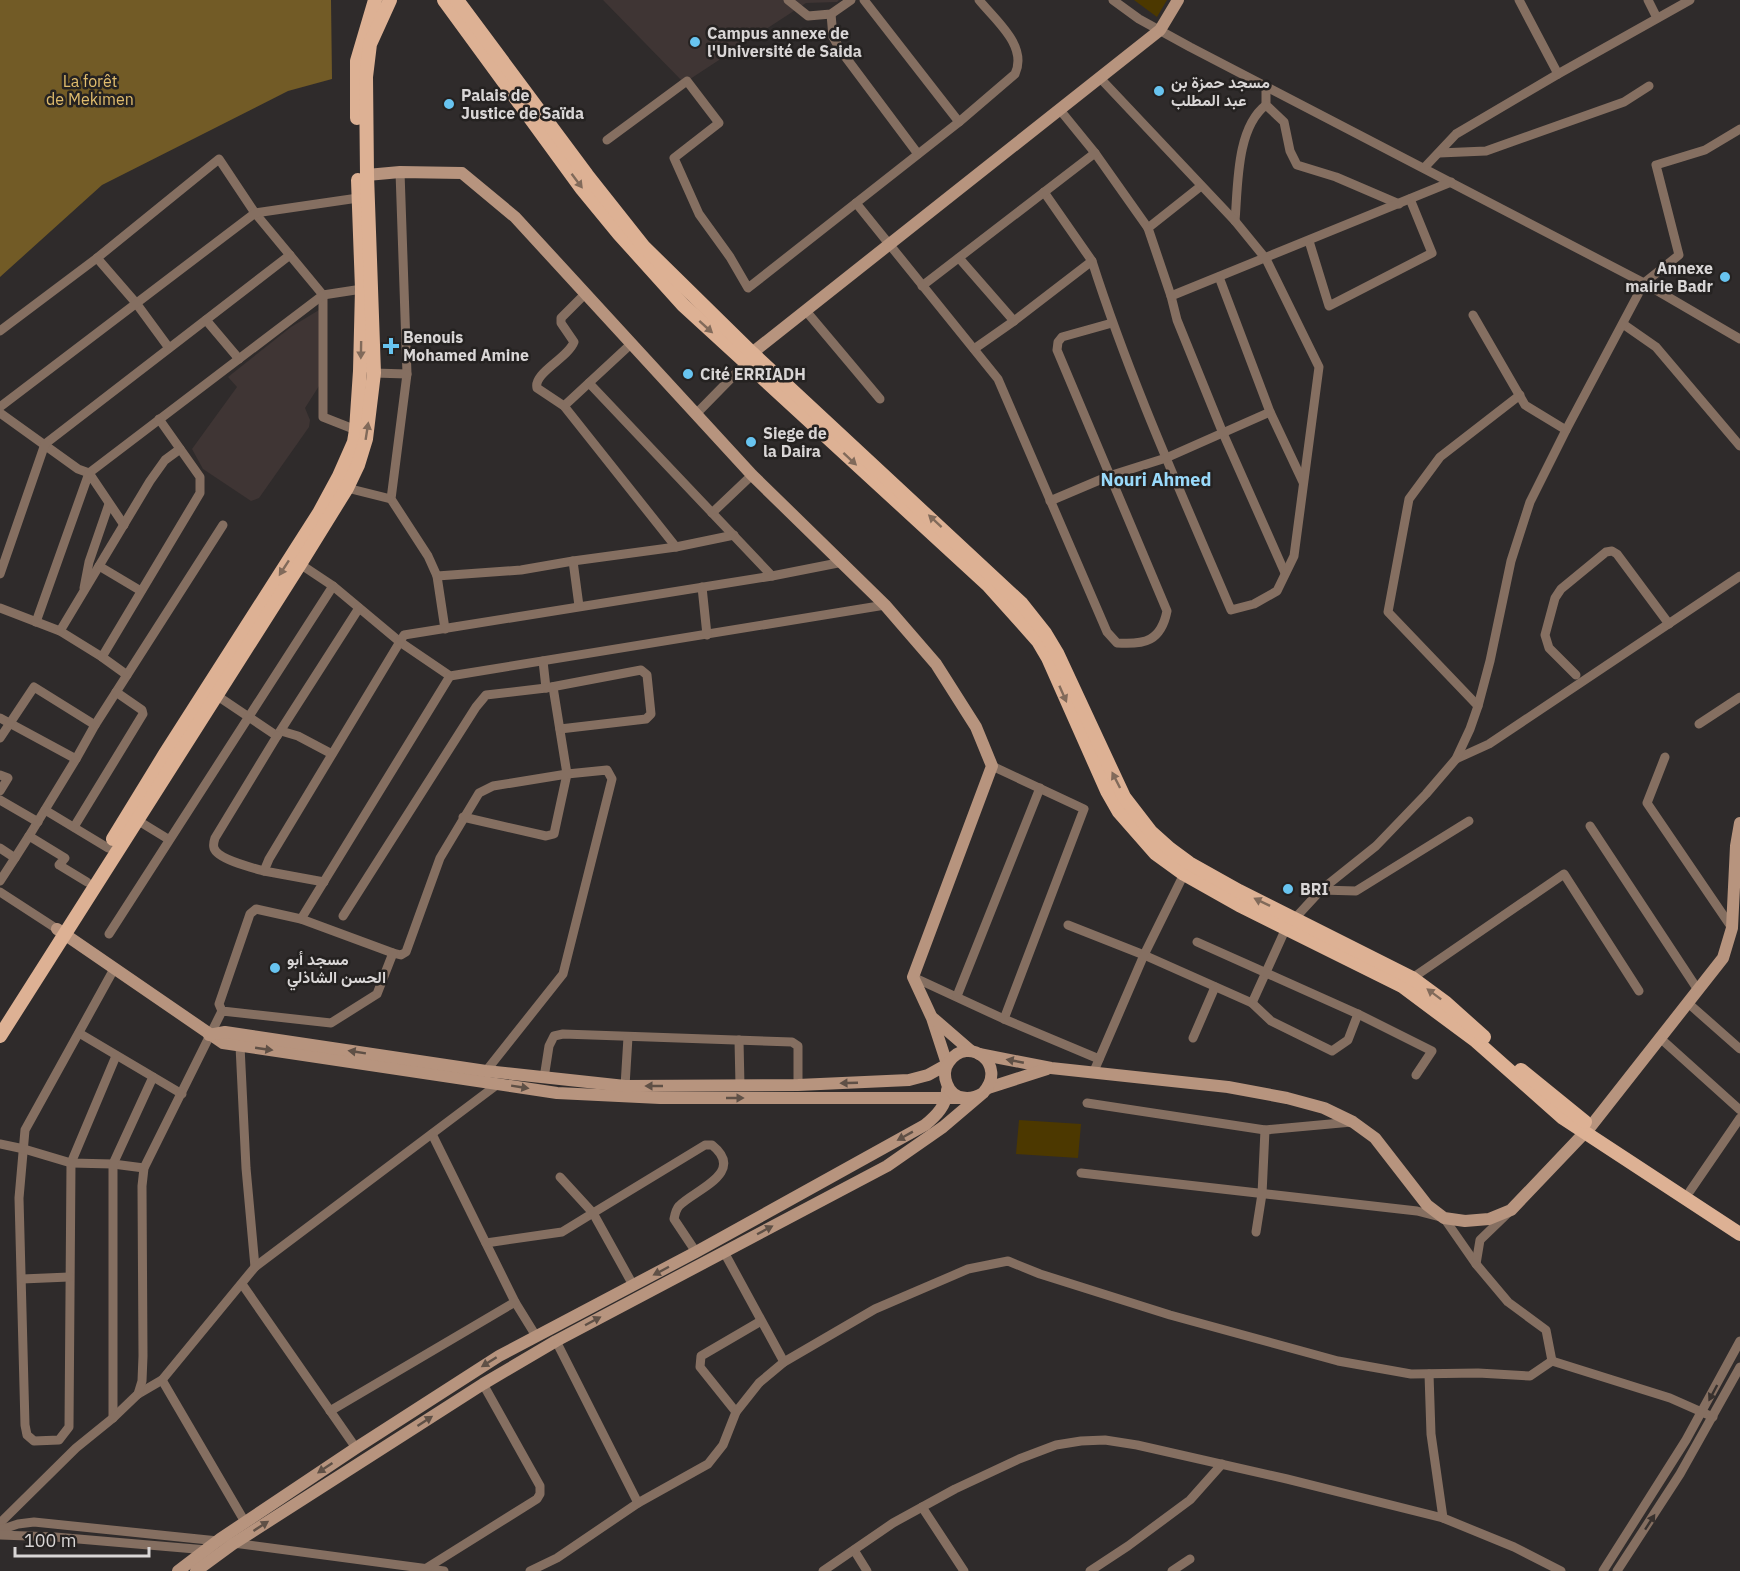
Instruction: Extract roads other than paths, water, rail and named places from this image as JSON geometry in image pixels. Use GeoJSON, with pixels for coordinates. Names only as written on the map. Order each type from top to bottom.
{"type":"FeatureCollection","features":[{"type":"Feature","properties":{"kind":"main road"},"geometry":{"type":"LineString","coordinates":[[0,1036],[61,932],[87,882],[165,754],[319,513],[354,442],[360,371],[362,290],[358,198],[357,61],[375,0]]}},
{"type":"Feature","properties":{"kind":"main road"},"geometry":{"type":"LineString","coordinates":[[0,1024],[137,820],[300,564],[347,488],[358,465],[366,439],[374,373],[367,175],[367,60],[372,38],[387,6],[400,0]]}},
{"type":"Feature","properties":{"kind":"main road"},"geometry":{"type":"LineString","coordinates":[[749,358],[1160,30],[1178,0]]}},
{"type":"Feature","properties":{"kind":"main road"},"geometry":{"type":"LineString","coordinates":[[447,2],[644,247],[749,358],[988,585],[1026,625],[1048,658],[1095,765],[1119,812],[1155,853],[1184,874],[1239,905],[1291,923]]}},
{"type":"Feature","properties":{"kind":"main road"},"geometry":{"type":"LineString","coordinates":[[178,1571],[218,1541],[356,1448],[499,1356],[696,1252],[925,1125],[940,1110],[947,1092],[945,1076],[947,1065],[933,1018],[914,977],[992,766],[976,727],[936,664],[885,605],[752,475],[515,217],[462,173],[400,172],[367,175]]}},
{"type":"Feature","properties":{"kind":"main road"},"geometry":{"type":"LineString","coordinates":[[749,358],[994,576],[1022,604],[1045,633],[1057,653],[1124,797],[1151,832],[1189,863],[1291,923],[1446,1003],[1588,1129],[1740,1234]]}},
{"type":"Feature","properties":{"kind":"main road"},"geometry":{"type":"LineString","coordinates":[[209,1035],[225,1032],[486,1071],[625,1086],[798,1085],[909,1080],[928,1075],[947,1065],[960,1052],[975,1052],[1051,1068],[1228,1087],[1287,1098],[1324,1108],[1353,1122],[1375,1138],[1427,1205],[1444,1218],[1465,1221],[1490,1220],[1511,1210],[1588,1129],[1723,958],[1732,928],[1736,846],[1740,823]]}},
{"type":"Feature","properties":{"kind":"main road"},"geometry":{"type":"LineString","coordinates":[[61,932],[223,1043],[557,1093],[660,1098],[947,1092],[969,1098],[985,1090],[1051,1068]]}},
{"type":"Feature","properties":{"kind":"main road"},"geometry":{"type":"LineString","coordinates":[[195,1571],[233,1544],[483,1384],[556,1341],[887,1166],[943,1127],[985,1090],[991,1082],[991,1069],[988,1063],[933,1018]]}},
{"type":"Feature","properties":{"kind":"main road"},"geometry":{"type":"LineString","coordinates":[[1588,1129],[1740,1223]]}},
{"type":"Feature","properties":{"kind":"street"},"geometry":{"type":"LineString","coordinates":[[788,0],[808,16],[831,14],[851,0]]}},
{"type":"Feature","properties":{"kind":"street"},"geometry":{"type":"LineString","coordinates":[[864,0],[959,122]]}},
{"type":"Feature","properties":{"kind":"street"},"geometry":{"type":"LineString","coordinates":[[607,140],[687,81],[719,123],[674,158],[699,214],[730,257],[748,288],[959,122],[1015,74],[1020,63],[1017,47],[979,0]]}},
{"type":"Feature","properties":{"kind":"street"},"geometry":{"type":"LineString","coordinates":[[1113,0],[1139,19],[1738,334]]}},
{"type":"Feature","properties":{"kind":"street"},"geometry":{"type":"LineString","coordinates":[[1648,0],[1657,18]]}},
{"type":"Feature","properties":{"kind":"street"},"geometry":{"type":"LineString","coordinates":[[1424,168],[1456,134],[1690,0]]}},
{"type":"Feature","properties":{"kind":"street"},"geometry":{"type":"LineString","coordinates":[[1521,1],[1558,74]]}},
{"type":"Feature","properties":{"kind":"street"},"geometry":{"type":"LineString","coordinates":[[831,14],[833,37],[841,51],[918,154]]}},
{"type":"Feature","properties":{"kind":"street"},"geometry":{"type":"LineString","coordinates":[[1044,192],[1092,261],[1112,323],[1166,458],[1231,610],[1254,604],[1277,591],[1293,556],[1318,367],[1266,259],[1235,221],[1100,78]]}},
{"type":"Feature","properties":{"kind":"street"},"geometry":{"type":"LineString","coordinates":[[1266,86],[1266,105],[1284,122],[1290,151],[1297,165],[1336,177],[1399,204]]}},
{"type":"Feature","properties":{"kind":"street"},"geometry":{"type":"LineString","coordinates":[[1439,153],[1486,151],[1624,102],[1650,86]]}},
{"type":"Feature","properties":{"kind":"street"},"geometry":{"type":"LineString","coordinates":[[1235,221],[1241,155],[1248,129],[1257,111],[1266,105]]}},
{"type":"Feature","properties":{"kind":"street"},"geometry":{"type":"LineString","coordinates":[[1060,110],[1095,153],[1148,228],[1177,320],[1222,431],[1285,573]]}},
{"type":"Feature","properties":{"kind":"street"},"geometry":{"type":"LineString","coordinates":[[1251,1003],[1291,923],[1321,890],[1376,846],[1456,759],[1470,729],[1491,661],[1509,571],[1530,502],[1644,283],[1679,255],[1656,165],[1704,150],[1740,129]]}},
{"type":"Feature","properties":{"kind":"street"},"geometry":{"type":"LineString","coordinates":[[922,286],[1095,153]]}},
{"type":"Feature","properties":{"kind":"street"},"geometry":{"type":"LineString","coordinates":[[0,331],[97,258],[219,159],[255,213],[323,295],[323,417],[356,430]]}},
{"type":"Feature","properties":{"kind":"street"},"geometry":{"type":"LineString","coordinates":[[400,172],[406,374],[391,500],[428,556],[437,576],[445,628]]}},
{"type":"Feature","properties":{"kind":"street"},"geometry":{"type":"LineString","coordinates":[[1171,296],[1451,182]]}},
{"type":"Feature","properties":{"kind":"street"},"geometry":{"type":"LineString","coordinates":[[1148,228],[1201,186]]}},
{"type":"Feature","properties":{"kind":"street"},"geometry":{"type":"LineString","coordinates":[[0,406],[255,213],[358,198]]}},
{"type":"Feature","properties":{"kind":"street"},"geometry":{"type":"LineString","coordinates":[[1310,241],[1329,306],[1432,253],[1410,200]]}},
{"type":"Feature","properties":{"kind":"street"},"geometry":{"type":"LineString","coordinates":[[856,203],[998,379],[1107,632],[1117,644],[1137,645],[1157,635],[1165,624],[1167,611],[1057,350],[1058,342],[1062,337],[1112,323]]}},
{"type":"Feature","properties":{"kind":"street"},"geometry":{"type":"LineString","coordinates":[[0,574],[45,444],[290,255]]}},
{"type":"Feature","properties":{"kind":"street"},"geometry":{"type":"LineString","coordinates":[[97,258],[136,303],[170,348]]}},
{"type":"Feature","properties":{"kind":"street"},"geometry":{"type":"LineString","coordinates":[[959,258],[1014,321]]}},
{"type":"Feature","properties":{"kind":"street"},"geometry":{"type":"LineString","coordinates":[[974,349],[1092,261]]}},
{"type":"Feature","properties":{"kind":"street"},"geometry":{"type":"LineString","coordinates":[[1219,277],[1270,412],[1304,483]]}},
{"type":"Feature","properties":{"kind":"street"},"geometry":{"type":"LineString","coordinates":[[36,622],[89,472],[323,295],[362,290]]}},
{"type":"Feature","properties":{"kind":"street"},"geometry":{"type":"LineString","coordinates":[[586,293],[561,318],[561,323],[574,342],[571,350],[539,377],[537,388],[564,406],[676,547]]}},
{"type":"Feature","properties":{"kind":"street"},"geometry":{"type":"LineString","coordinates":[[806,311],[880,399]]}},
{"type":"Feature","properties":{"kind":"street"},"geometry":{"type":"LineString","coordinates":[[1473,315],[1525,405],[1566,430]]}},
{"type":"Feature","properties":{"kind":"street"},"geometry":{"type":"LineString","coordinates":[[206,320],[239,359]]}},
{"type":"Feature","properties":{"kind":"street"},"geometry":{"type":"LineString","coordinates":[[1623,324],[1656,347],[1740,446]]}},
{"type":"Feature","properties":{"kind":"street"},"geometry":{"type":"LineString","coordinates":[[564,406],[632,343]]}},
{"type":"Feature","properties":{"kind":"street"},"geometry":{"type":"LineString","coordinates":[[697,413],[749,358]]}},
{"type":"Feature","properties":{"kind":"street"},"geometry":{"type":"LineString","coordinates":[[374,373],[406,374]]}},
{"type":"Feature","properties":{"kind":"street"},"geometry":{"type":"LineString","coordinates":[[589,383],[772,576]]}},
{"type":"Feature","properties":{"kind":"street"},"geometry":{"type":"LineString","coordinates":[[1478,706],[1388,612],[1409,499],[1440,457],[1520,395]]}},
{"type":"Feature","properties":{"kind":"street"},"geometry":{"type":"LineString","coordinates":[[1050,501],[1109,476],[1166,458],[1222,431],[1270,412]]}},
{"type":"Feature","properties":{"kind":"street"},"geometry":{"type":"LineString","coordinates":[[0,413],[78,469],[89,472],[124,525]]}},
{"type":"Feature","properties":{"kind":"street"},"geometry":{"type":"LineString","coordinates":[[102,657],[201,493],[200,477],[159,419]]}},
{"type":"Feature","properties":{"kind":"street"},"geometry":{"type":"LineString","coordinates":[[60,631],[165,460],[180,449]]}},
{"type":"Feature","properties":{"kind":"street"},"geometry":{"type":"LineString","coordinates":[[712,513],[752,475]]}},
{"type":"Feature","properties":{"kind":"street"},"geometry":{"type":"LineString","coordinates":[[347,488],[391,500]]}},
{"type":"Feature","properties":{"kind":"street"},"geometry":{"type":"LineString","coordinates":[[83,593],[89,562],[109,504]]}},
{"type":"Feature","properties":{"kind":"street"},"geometry":{"type":"LineString","coordinates":[[0,881],[30,836],[95,725],[223,525]]}},
{"type":"Feature","properties":{"kind":"street"},"geometry":{"type":"LineString","coordinates":[[437,576],[521,570],[676,547],[734,535]]}},
{"type":"Feature","properties":{"kind":"street"},"geometry":{"type":"LineString","coordinates":[[1576,675],[1549,648],[1545,635],[1555,598],[1561,589],[1606,552],[1617,554],[1669,624]]}},
{"type":"Feature","properties":{"kind":"street"},"geometry":{"type":"LineString","coordinates":[[573,561],[579,606]]}},
{"type":"Feature","properties":{"kind":"street"},"geometry":{"type":"LineString","coordinates":[[264,871],[404,634],[702,588],[843,562]]}},
{"type":"Feature","properties":{"kind":"street"},"geometry":{"type":"LineString","coordinates":[[300,564],[333,586],[400,642],[450,676],[885,605]]}},
{"type":"Feature","properties":{"kind":"street"},"geometry":{"type":"LineString","coordinates":[[99,566],[141,591]]}},
{"type":"Feature","properties":{"kind":"street"},"geometry":{"type":"LineString","coordinates":[[1456,759],[1489,744],[1740,576]]}},
{"type":"Feature","properties":{"kind":"street"},"geometry":{"type":"LineString","coordinates":[[109,934],[168,839],[333,586]]}},
{"type":"Feature","properties":{"kind":"street"},"geometry":{"type":"LineString","coordinates":[[702,588],[707,635]]}},
{"type":"Feature","properties":{"kind":"street"},"geometry":{"type":"LineString","coordinates":[[0,608],[60,631],[127,675]]}},
{"type":"Feature","properties":{"kind":"street"},"geometry":{"type":"LineString","coordinates":[[324,882],[264,871],[218,855],[213,845],[215,838],[279,733],[359,608]]}},
{"type":"Feature","properties":{"kind":"street"},"geometry":{"type":"LineString","coordinates":[[463,817],[554,834],[567,774],[560,729],[543,661]]}},
{"type":"Feature","properties":{"kind":"street"},"geometry":{"type":"LineString","coordinates":[[343,916],[476,707],[486,695],[549,687],[641,670],[647,675],[651,714],[646,719],[560,729]]}},
{"type":"Feature","properties":{"kind":"street"},"geometry":{"type":"LineString","coordinates":[[301,919],[450,676]]}},
{"type":"Feature","properties":{"kind":"street"},"geometry":{"type":"LineString","coordinates":[[0,738],[34,687],[95,725]]}},
{"type":"Feature","properties":{"kind":"street"},"geometry":{"type":"LineString","coordinates":[[74,827],[143,714],[142,710],[116,692]]}},
{"type":"Feature","properties":{"kind":"street"},"geometry":{"type":"LineString","coordinates":[[216,694],[248,716],[279,733],[298,736],[332,754]]}},
{"type":"Feature","properties":{"kind":"street"},"geometry":{"type":"LineString","coordinates":[[1699,724],[1740,698]]}},
{"type":"Feature","properties":{"kind":"street"},"geometry":{"type":"LineString","coordinates":[[0,718],[76,759]]}},
{"type":"Feature","properties":{"kind":"street"},"geometry":{"type":"LineString","coordinates":[[1665,757],[1647,803],[1732,928]]}},
{"type":"Feature","properties":{"kind":"street"},"geometry":{"type":"LineString","coordinates":[[992,766],[1084,809],[1004,1019]]}},
{"type":"Feature","properties":{"kind":"street"},"geometry":{"type":"LineString","coordinates":[[222,1011],[219,1004],[250,914],[256,909],[301,919],[401,955],[406,952],[440,858],[479,793],[493,786],[607,770],[612,779],[563,974],[486,1071]]}},
{"type":"Feature","properties":{"kind":"street"},"geometry":{"type":"LineString","coordinates":[[0,775],[8,778],[0,791]]}},
{"type":"Feature","properties":{"kind":"street"},"geometry":{"type":"LineString","coordinates":[[957,996],[1040,788]]}},
{"type":"Feature","properties":{"kind":"street"},"geometry":{"type":"LineString","coordinates":[[0,800],[38,822]]}},
{"type":"Feature","properties":{"kind":"street"},"geometry":{"type":"LineString","coordinates":[[45,810],[108,848]]}},
{"type":"Feature","properties":{"kind":"street"},"geometry":{"type":"LineString","coordinates":[[137,820],[168,839]]}},
{"type":"Feature","properties":{"kind":"street"},"geometry":{"type":"LineString","coordinates":[[1321,890],[1356,891],[1469,821]]}},
{"type":"Feature","properties":{"kind":"street"},"geometry":{"type":"LineString","coordinates":[[1590,826],[1698,990]]}},
{"type":"Feature","properties":{"kind":"street"},"geometry":{"type":"LineString","coordinates":[[30,836],[65,858],[59,865],[87,882]]}},
{"type":"Feature","properties":{"kind":"street"},"geometry":{"type":"LineString","coordinates":[[0,848],[15,858]]}},
{"type":"Feature","properties":{"kind":"street"},"geometry":{"type":"LineString","coordinates":[[1094,1071],[1144,955],[1184,874]]}},
{"type":"Feature","properties":{"kind":"street"},"geometry":{"type":"LineString","coordinates":[[1407,982],[1564,874],[1639,991]]}},
{"type":"Feature","properties":{"kind":"street"},"geometry":{"type":"LineString","coordinates":[[0,892],[61,932]]}},
{"type":"Feature","properties":{"kind":"street"},"geometry":{"type":"LineString","coordinates":[[1068,925],[1144,955],[1251,1003],[1271,1021],[1332,1051],[1348,1040],[1358,1014]]}},
{"type":"Feature","properties":{"kind":"street"},"geometry":{"type":"LineString","coordinates":[[1197,942],[1264,974],[1358,1014],[1432,1051],[1416,1075]]}},
{"type":"Feature","properties":{"kind":"street"},"geometry":{"type":"LineString","coordinates":[[222,1011],[332,1023],[377,994],[393,953]]}},
{"type":"Feature","properties":{"kind":"street"},"geometry":{"type":"LineString","coordinates":[[114,969],[25,1130],[19,1198],[25,1425],[27,1435],[34,1441],[59,1440],[69,1427],[71,1164],[116,1056]]}},
{"type":"Feature","properties":{"kind":"street"},"geometry":{"type":"LineString","coordinates":[[914,977],[1004,1019],[1099,1059]]}},
{"type":"Feature","properties":{"kind":"street"},"geometry":{"type":"LineString","coordinates":[[1192,1038],[1215,987]]}},
{"type":"Feature","properties":{"kind":"street"},"geometry":{"type":"LineString","coordinates":[[1688,1003],[1740,1048]]}},
{"type":"Feature","properties":{"kind":"street"},"geometry":{"type":"LineString","coordinates":[[138,1394],[142,1382],[143,1356],[142,1186],[144,1168],[222,1011]]}},
{"type":"Feature","properties":{"kind":"street"},"geometry":{"type":"LineString","coordinates":[[79,1033],[182,1094]]}},
{"type":"Feature","properties":{"kind":"street"},"geometry":{"type":"LineString","coordinates":[[544,1078],[549,1046],[554,1036],[563,1034],[782,1041],[798,1046],[798,1085]]}},
{"type":"Feature","properties":{"kind":"street"},"geometry":{"type":"LineString","coordinates":[[625,1086],[628,1037]]}},
{"type":"Feature","properties":{"kind":"street"},"geometry":{"type":"LineString","coordinates":[[1660,1038],[1740,1110]]}},
{"type":"Feature","properties":{"kind":"street"},"geometry":{"type":"LineString","coordinates":[[739,1040],[740,1086]]}},
{"type":"Feature","properties":{"kind":"street"},"geometry":{"type":"LineString","coordinates":[[240,1046],[246,1168],[255,1267]]}},
{"type":"Feature","properties":{"kind":"street"},"geometry":{"type":"LineString","coordinates":[[113,1418],[113,1164],[153,1077]]}},
{"type":"Feature","properties":{"kind":"street"},"geometry":{"type":"LineString","coordinates":[[0,1522],[76,1448],[138,1394],[162,1380],[255,1267],[498,1084]]}},
{"type":"Feature","properties":{"kind":"street"},"geometry":{"type":"LineString","coordinates":[[1087,1103],[1265,1130],[1353,1122]]}},
{"type":"Feature","properties":{"kind":"street"},"geometry":{"type":"LineString","coordinates":[[1690,1191],[1740,1118]]}},
{"type":"Feature","properties":{"kind":"street"},"geometry":{"type":"LineString","coordinates":[[1256,1232],[1262,1194],[1265,1130]]}},
{"type":"Feature","properties":{"kind":"street"},"geometry":{"type":"LineString","coordinates":[[432,1134],[515,1302],[536,1336]]}},
{"type":"Feature","properties":{"kind":"street"},"geometry":{"type":"LineString","coordinates":[[0,1144],[71,1164],[113,1164],[144,1168]]}},
{"type":"Feature","properties":{"kind":"street"},"geometry":{"type":"LineString","coordinates":[[486,1243],[562,1232],[705,1145],[712,1145],[722,1155],[723,1165],[718,1178],[679,1206],[674,1219],[696,1252]]}},
{"type":"Feature","properties":{"kind":"street"},"geometry":{"type":"LineString","coordinates":[[1081,1173],[1417,1211],[1444,1218],[1476,1264],[1508,1302],[1546,1330],[1552,1361]]}},
{"type":"Feature","properties":{"kind":"street"},"geometry":{"type":"LineString","coordinates":[[560,1177],[593,1213],[633,1285]]}},
{"type":"Feature","properties":{"kind":"street"},"geometry":{"type":"LineString","coordinates":[[1476,1264],[1480,1240],[1511,1210]]}},
{"type":"Feature","properties":{"kind":"street"},"geometry":{"type":"LineString","coordinates":[[724,1252],[784,1362]]}},
{"type":"Feature","properties":{"kind":"street"},"geometry":{"type":"LineString","coordinates":[[530,1571],[557,1558],[638,1503],[708,1464],[723,1444],[736,1412],[759,1383],[784,1362],[875,1309],[968,1269],[1008,1261],[1040,1274],[1170,1315],[1338,1361],[1411,1374],[1478,1373],[1530,1376],[1552,1361]]}},
{"type":"Feature","properties":{"kind":"street"},"geometry":{"type":"LineString","coordinates":[[22,1279],[69,1277]]}},
{"type":"Feature","properties":{"kind":"street"},"geometry":{"type":"LineString","coordinates":[[242,1284],[356,1448]]}},
{"type":"Feature","properties":{"kind":"street"},"geometry":{"type":"LineString","coordinates":[[330,1411],[515,1302]]}},
{"type":"Feature","properties":{"kind":"street"},"geometry":{"type":"LineString","coordinates":[[736,1412],[700,1367],[699,1361],[701,1356],[761,1321]]}},
{"type":"Feature","properties":{"kind":"street"},"geometry":{"type":"LineString","coordinates":[[556,1341],[638,1503]]}},
{"type":"Feature","properties":{"kind":"street"},"geometry":{"type":"LineString","coordinates":[[1603,1571],[1653,1496],[1703,1412],[1740,1341]]}},
{"type":"Feature","properties":{"kind":"street"},"geometry":{"type":"LineString","coordinates":[[1552,1361],[1670,1398],[1713,1417]]}},
{"type":"Feature","properties":{"kind":"street"},"geometry":{"type":"LineString","coordinates":[[1617,1571],[1675,1484],[1740,1366]]}},
{"type":"Feature","properties":{"kind":"street"},"geometry":{"type":"LineString","coordinates":[[1429,1374],[1431,1434],[1443,1518]]}},
{"type":"Feature","properties":{"kind":"street"},"geometry":{"type":"LineString","coordinates":[[162,1380],[246,1522]]}},
{"type":"Feature","properties":{"kind":"street"},"geometry":{"type":"LineString","coordinates":[[425,1569],[537,1499],[540,1494],[540,1486],[483,1384]]}},
{"type":"Feature","properties":{"kind":"street"},"geometry":{"type":"LineString","coordinates":[[65,1434],[76,1448]]}},
{"type":"Feature","properties":{"kind":"street"},"geometry":{"type":"LineString","coordinates":[[823,1571],[892,1523],[955,1489],[1019,1459],[1056,1445],[1105,1440],[1222,1464],[1443,1518],[1561,1571]]}},
{"type":"Feature","properties":{"kind":"street"},"geometry":{"type":"LineString","coordinates":[[1090,1571],[1190,1500],[1222,1464]]}},
{"type":"Feature","properties":{"kind":"street"},"geometry":{"type":"LineString","coordinates":[[922,1507],[964,1571]]}},
{"type":"Feature","properties":{"kind":"street"},"geometry":{"type":"LineString","coordinates":[[0,1530],[34,1522],[218,1541],[444,1571]]}},
{"type":"Feature","properties":{"kind":"street"},"geometry":{"type":"LineString","coordinates":[[0,1535],[55,1537],[205,1551],[233,1544]]}},
{"type":"Feature","properties":{"kind":"street"},"geometry":{"type":"LineString","coordinates":[[854,1550],[867,1571]]}},
{"type":"Feature","properties":{"kind":"street"},"geometry":{"type":"LineString","coordinates":[[1172,1571],[1190,1559]]}},
{"type":"Feature","properties":{"kind":"place","name":"Campus annexe de l'Université de Saida"},"geometry":{"type":"Point","coordinates":[695,42]}},
{"type":"Feature","properties":{"kind":"place","name":"مسجد حمزة بن عبد المطلب"},"geometry":{"type":"Point","coordinates":[1159,91]}},
{"type":"Feature","properties":{"kind":"place","name":"Palais de Justice de Saïda"},"geometry":{"type":"Point","coordinates":[449,104]}},
{"type":"Feature","properties":{"kind":"place","name":"Annexe mairie Badr"},"geometry":{"type":"Point","coordinates":[1725,277]}},
{"type":"Feature","properties":{"kind":"place","name":"Benouis Mohamed Amine"},"geometry":{"type":"Point","coordinates":[391,346]}},
{"type":"Feature","properties":{"kind":"place","name":"Cité ERRIADH"},"geometry":{"type":"Point","coordinates":[688,374]}},
{"type":"Feature","properties":{"kind":"place","name":"Siege de la Daira"},"geometry":{"type":"Point","coordinates":[751,442]}},
{"type":"Feature","properties":{"kind":"place","name":"BRI"},"geometry":{"type":"Point","coordinates":[1288,889]}},
{"type":"Feature","properties":{"kind":"place","name":"مسجد أبو الحسن الشاذلي"},"geometry":{"type":"Point","coordinates":[275,968]}},
{"type":"Feature","properties":{"kind":"district","name":"Nouri Ahmed"},"geometry":{"type":"Point","coordinates":[1156,479]}},
{"type":"Feature","properties":{"kind":"park label","name":"La forêt de Mekimen"},"geometry":{"type":"Point","coordinates":[90,90]}}]}
